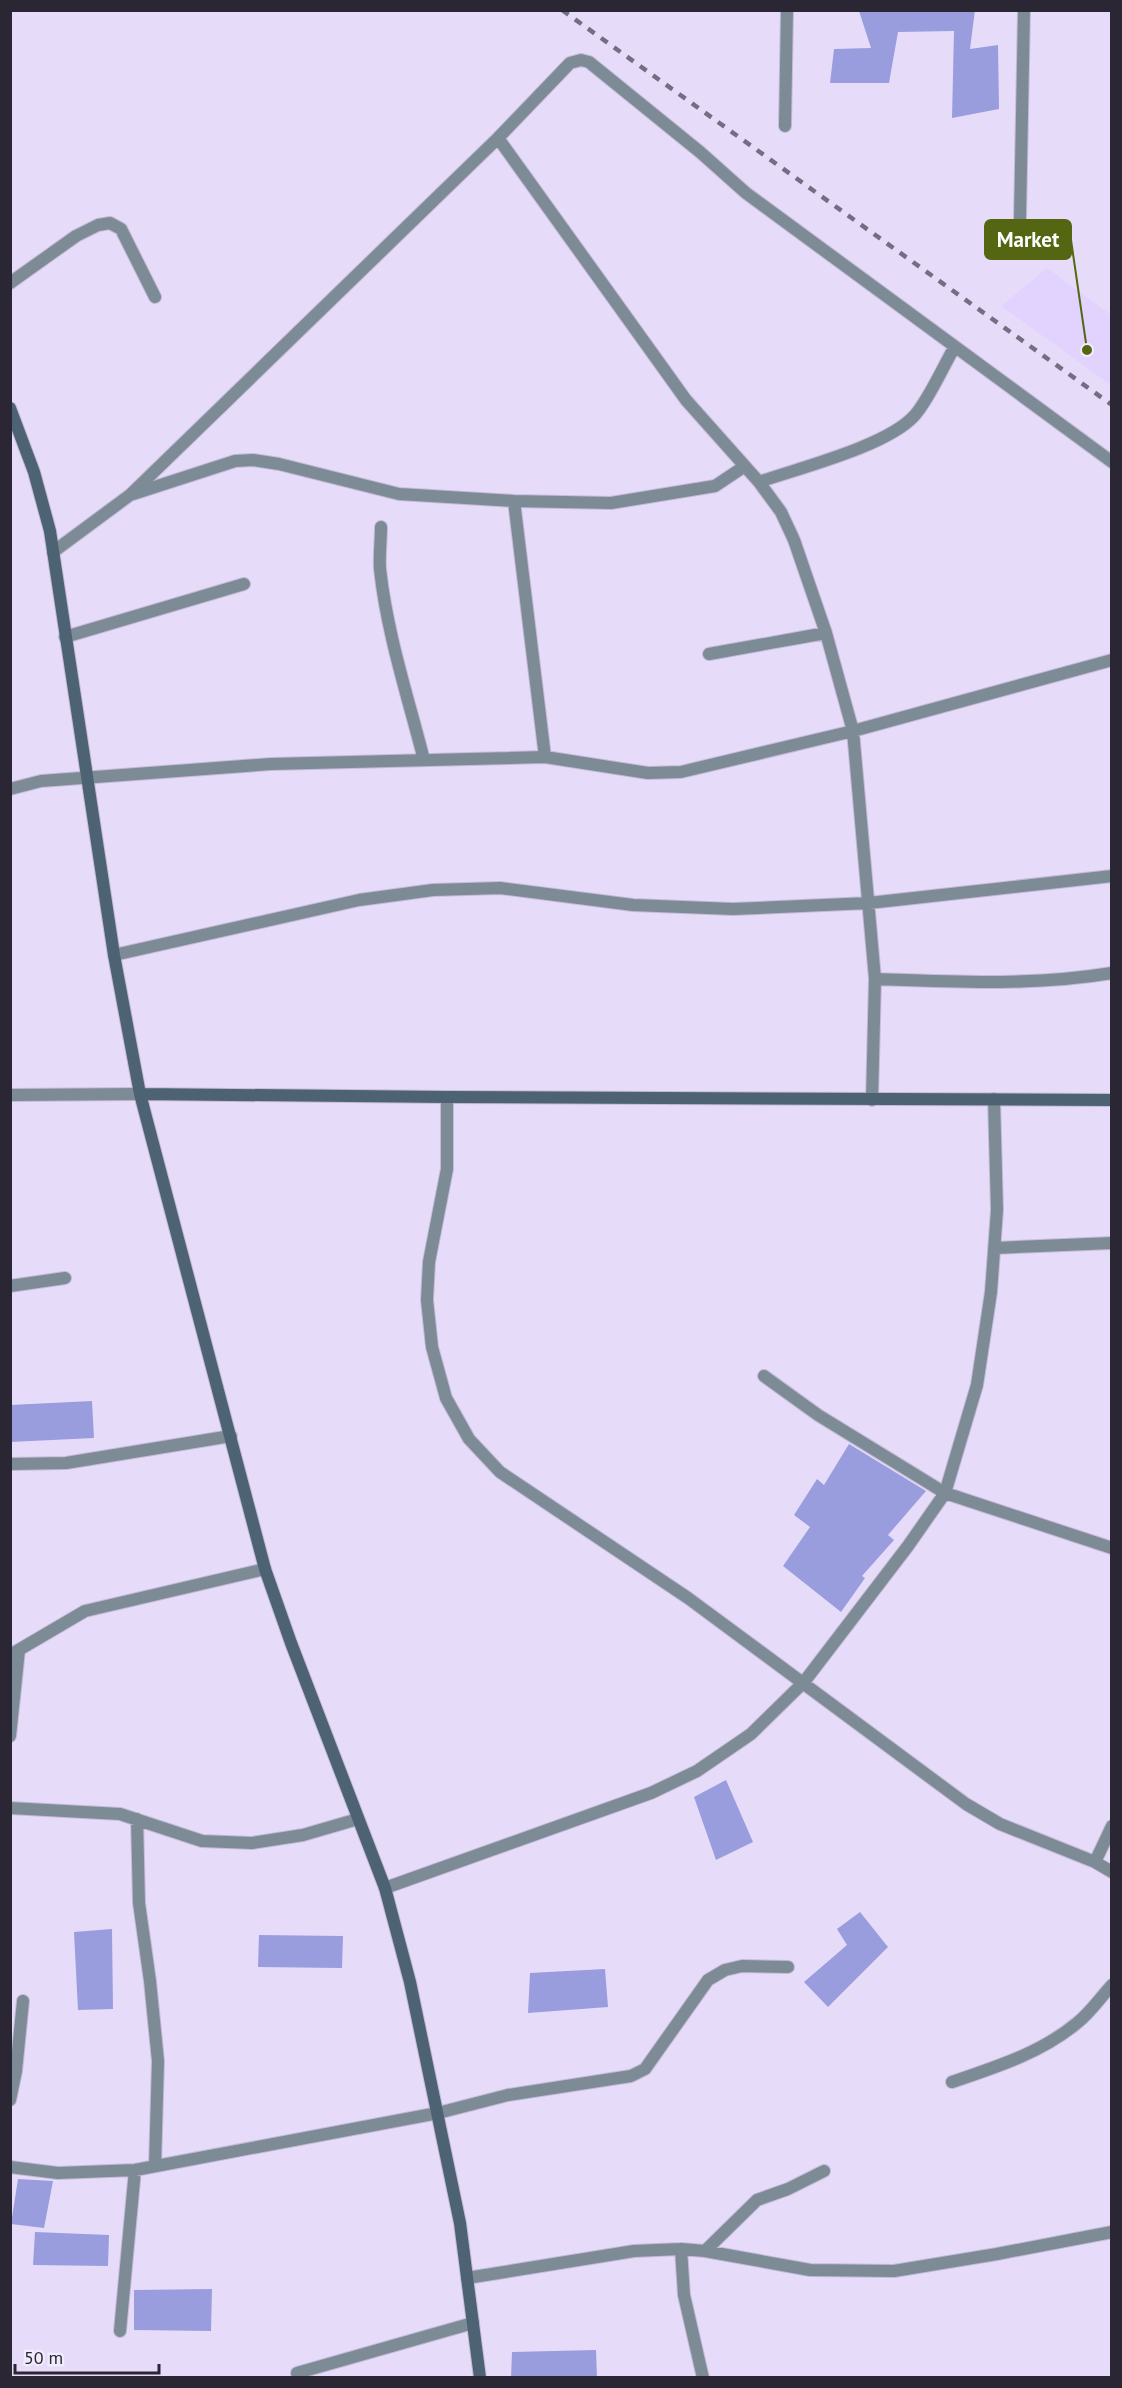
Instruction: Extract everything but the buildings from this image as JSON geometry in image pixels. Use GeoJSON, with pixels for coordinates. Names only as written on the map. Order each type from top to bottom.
{"type":"FeatureCollection","features":[{"type":"Feature","properties":{"kind":"street"},"geometry":{"type":"LineString","coordinates":[[785,126],[787,10]]}},
{"type":"Feature","properties":{"kind":"street"},"geometry":{"type":"LineString","coordinates":[[1020,218],[1024,10]]}},
{"type":"Feature","properties":{"kind":"street"},"geometry":{"type":"LineString","coordinates":[[53,552],[130,495],[498,138],[570,63],[581,60],[589,63],[700,152],[746,193],[1112,462]]}},
{"type":"Feature","properties":{"kind":"street"},"geometry":{"type":"LineString","coordinates":[[498,138],[686,400],[759,482],[780,512],[794,540],[826,633],[853,731],[875,979],[872,1100]]}},
{"type":"Feature","properties":{"kind":"street"},"geometry":{"type":"LineString","coordinates":[[10,283],[76,236],[98,225],[110,223],[121,229],[155,297]]}},
{"type":"Feature","properties":{"kind":"street"},"geometry":{"type":"LineString","coordinates":[[759,482],[880,440],[903,427],[915,415],[954,348]]}},
{"type":"Feature","properties":{"kind":"street"},"geometry":{"type":"LineString","coordinates":[[10,408],[13,425],[34,472],[50,531],[114,955],[140,1094],[265,1569],[385,1888],[411,1982],[460,2223],[480,2378]]}},
{"type":"Feature","properties":{"kind":"street"},"geometry":{"type":"LineString","coordinates":[[130,495],[235,461],[254,460],[279,464],[399,494],[514,501],[611,503],[715,486],[745,466]]}},
{"type":"Feature","properties":{"kind":"street"},"geometry":{"type":"LineString","coordinates":[[514,501],[545,757]]}},
{"type":"Feature","properties":{"kind":"street"},"geometry":{"type":"LineString","coordinates":[[381,527],[380,567],[386,603],[424,760]]}},
{"type":"Feature","properties":{"kind":"street"},"geometry":{"type":"LineString","coordinates":[[65,637],[244,584]]}},
{"type":"Feature","properties":{"kind":"street"},"geometry":{"type":"LineString","coordinates":[[709,654],[826,633]]}},
{"type":"Feature","properties":{"kind":"street"},"geometry":{"type":"LineString","coordinates":[[10,789],[41,782],[86,777],[253,765],[424,760],[545,757],[648,773],[681,772],[853,731],[1112,660]]}},
{"type":"Feature","properties":{"kind":"street"},"geometry":{"type":"LineString","coordinates":[[114,955],[359,900],[433,890],[500,888],[633,905],[733,909],[869,903],[1112,876]]}},
{"type":"Feature","properties":{"kind":"street"},"geometry":{"type":"LineString","coordinates":[[875,979],[994,983],[1078,978],[1112,973]]}},
{"type":"Feature","properties":{"kind":"street"},"geometry":{"type":"LineString","coordinates":[[10,1095],[1112,1100]]}},
{"type":"Feature","properties":{"kind":"street"},"geometry":{"type":"LineString","coordinates":[[447,1098],[447,1169],[429,1263],[427,1300],[432,1347],[446,1398],[469,1439],[500,1473],[688,1598],[966,1804],[1000,1824],[1095,1862],[1112,1872]]}},
{"type":"Feature","properties":{"kind":"street"},"geometry":{"type":"LineString","coordinates":[[385,1888],[651,1793],[697,1771],[752,1734],[804,1682],[908,1546],[945,1493],[976,1385],[991,1292],[997,1210],[994,1099]]}},
{"type":"Feature","properties":{"kind":"street"},"geometry":{"type":"LineString","coordinates":[[995,1248],[1112,1243]]}},
{"type":"Feature","properties":{"kind":"street"},"geometry":{"type":"LineString","coordinates":[[10,1286],[65,1278]]}},
{"type":"Feature","properties":{"kind":"street"},"geometry":{"type":"LineString","coordinates":[[764,1376],[818,1415],[945,1493],[1112,1548]]}},
{"type":"Feature","properties":{"kind":"street"},"geometry":{"type":"LineString","coordinates":[[10,1464],[66,1462],[231,1436]]}},
{"type":"Feature","properties":{"kind":"street"},"geometry":{"type":"LineString","coordinates":[[10,1736],[15,1653],[85,1611],[265,1569]]}},
{"type":"Feature","properties":{"kind":"street"},"geometry":{"type":"LineString","coordinates":[[10,1808],[120,1814],[202,1841],[252,1844],[303,1836],[358,1820]]}},
{"type":"Feature","properties":{"kind":"street"},"geometry":{"type":"LineString","coordinates":[[137,1819],[139,1903],[158,2061],[154,2166]]}},
{"type":"Feature","properties":{"kind":"street"},"geometry":{"type":"LineString","coordinates":[[1095,1862],[1112,1826]]}},
{"type":"Feature","properties":{"kind":"street"},"geometry":{"type":"LineString","coordinates":[[10,2167],[58,2173],[135,2170],[438,2113],[508,2095],[631,2076],[645,2068],[708,1980],[725,1970],[742,1966],[788,1967]]}},
{"type":"Feature","properties":{"kind":"street"},"geometry":{"type":"LineString","coordinates":[[952,2082],[1010,2062],[1044,2045],[1078,2023],[1112,1985]]}},
{"type":"Feature","properties":{"kind":"street"},"geometry":{"type":"LineString","coordinates":[[10,2100],[16,2071],[23,2001]]}},
{"type":"Feature","properties":{"kind":"street"},"geometry":{"type":"LineString","coordinates":[[120,2331],[135,2170]]}},
{"type":"Feature","properties":{"kind":"street"},"geometry":{"type":"LineString","coordinates":[[705,2251],[758,2200],[788,2189],[824,2171]]}},
{"type":"Feature","properties":{"kind":"street"},"geometry":{"type":"LineString","coordinates":[[467,2278],[634,2251],[681,2249],[705,2251],[810,2270],[894,2271],[1112,2232]]}},
{"type":"Feature","properties":{"kind":"street"},"geometry":{"type":"LineString","coordinates":[[681,2249],[684,2295],[703,2378]]}},
{"type":"Feature","properties":{"kind":"street"},"geometry":{"type":"LineString","coordinates":[[297,2373],[473,2323]]}},
{"type":"Feature","properties":{"kind":"shaded area"},"geometry":{"type":"Polygon","coordinates":[[[1047,268],[1111,315],[1111,385],[1001,306],[1047,268]]]}},
{"type":"Feature","properties":{"kind":"railway"},"geometry":{"type":"LineString","coordinates":[[562,10],[1112,405]]}},
{"type":"Feature","properties":{"kind":"place","name":"Market"},"geometry":{"type":"Point","coordinates":[1087,350]}}]}
